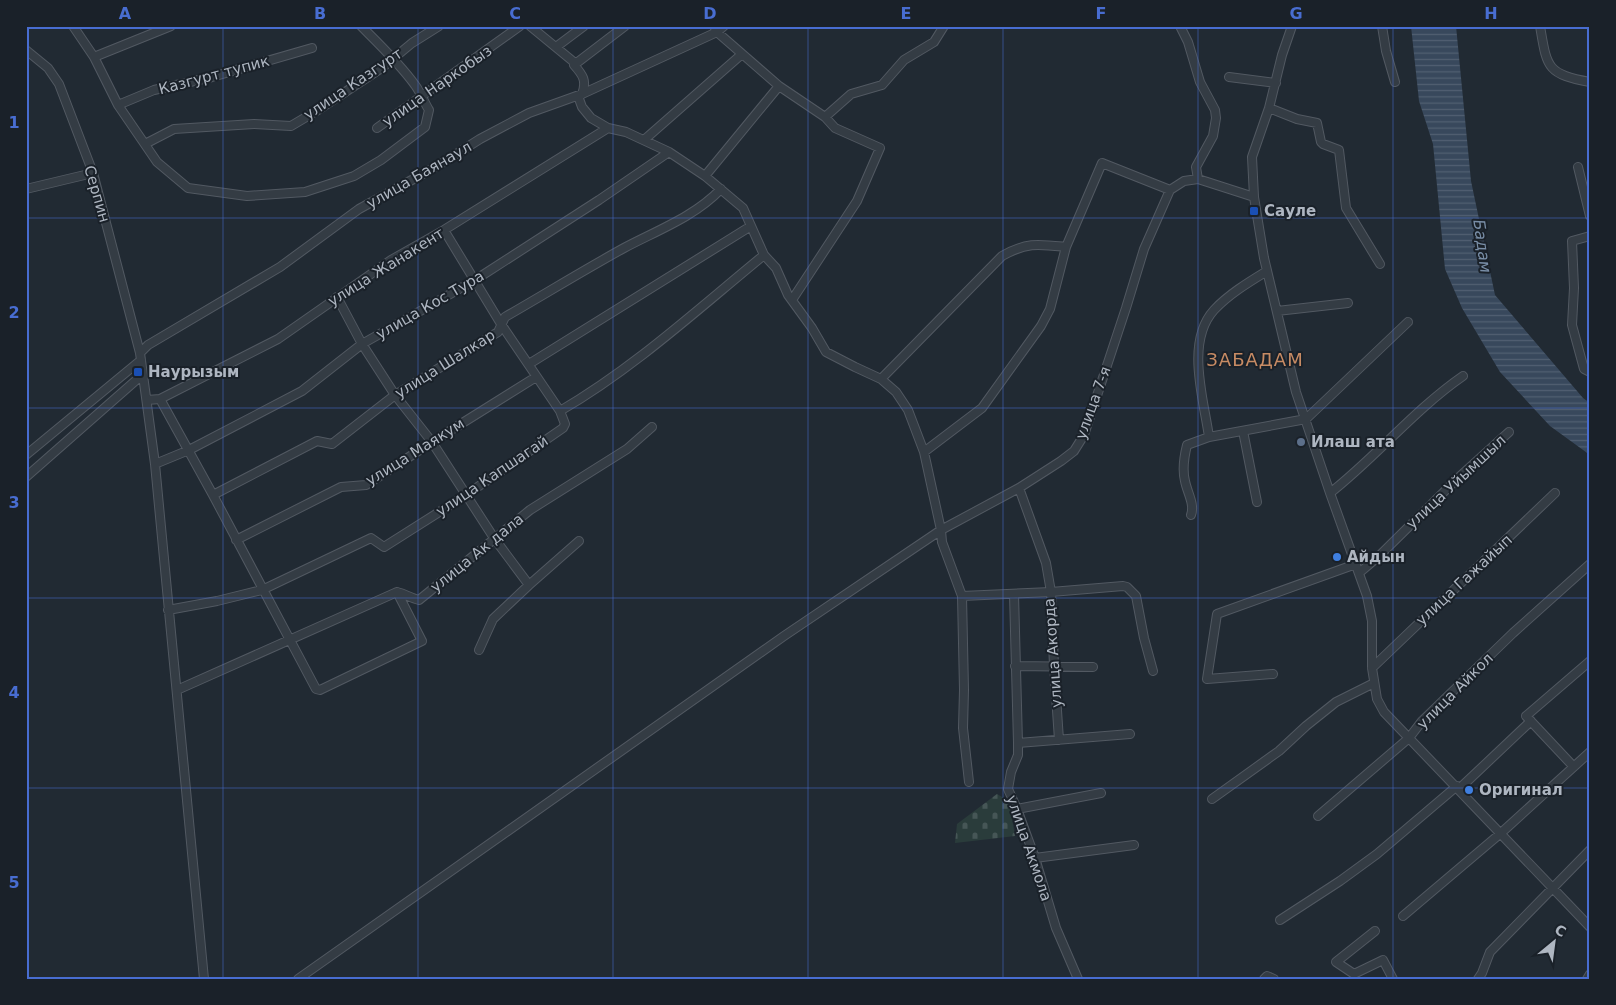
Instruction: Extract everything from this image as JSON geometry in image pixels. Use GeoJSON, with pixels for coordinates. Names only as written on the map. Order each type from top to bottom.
{"type":"FeatureCollection","features":[{"type":"Feature","properties":{"kind":"street"},"geometry":{"type":"LineString","coordinates":[[72,26],[94,58],[118,105],[157,162],[188,188],[247,196],[305,192],[354,176],[381,160],[425,127],[429,110],[421,98],[417,87],[361,26]]}},
{"type":"Feature","properties":{"kind":"street"},"geometry":{"type":"LineString","coordinates":[[94,58],[171,26]]}},
{"type":"Feature","properties":{"kind":"street","name":"улица Казгурт"},"geometry":{"type":"LineString","coordinates":[[145,144],[174,129],[254,124],[291,126],[318,110],[439,26]]}},
{"type":"Feature","properties":{"kind":"street","name":"улица Наркобыз"},"geometry":{"type":"LineString","coordinates":[[377,128],[520,26]]}},
{"type":"Feature","properties":{"kind":"street"},"geometry":{"type":"LineString","coordinates":[[530,26],[575,63],[574,65],[583,75],[586,85],[580,95],[582,107],[591,118],[608,128],[626,132],[668,152],[704,176],[742,208],[764,255],[776,268],[788,295],[812,328],[826,352],[881,379],[896,392],[908,410],[924,452],[942,542],[962,596],[963,728],[969,782]]}},
{"type":"Feature","properties":{"kind":"street"},"geometry":{"type":"LineString","coordinates":[[556,47],[584,26]]}},
{"type":"Feature","properties":{"kind":"street"},"geometry":{"type":"LineString","coordinates":[[574,65],[625,26]]}},
{"type":"Feature","properties":{"kind":"street","name":"улица Баянаул"},"geometry":{"type":"LineString","coordinates":[[26,455],[141,356],[148,345],[280,268],[359,209],[439,165],[480,139],[529,114],[580,95],[724,26]]}},
{"type":"Feature","properties":{"kind":"street"},"geometry":{"type":"LineString","coordinates":[[825,117],[851,94],[882,85],[904,60],[934,42],[944,26]]}},
{"type":"Feature","properties":{"kind":"street"},"geometry":{"type":"LineString","coordinates":[[1180,26],[1188,42],[1200,82],[1216,118],[1213,136],[1198,162],[1197,176]]}},
{"type":"Feature","properties":{"kind":"street"},"geometry":{"type":"LineString","coordinates":[[1292,26],[1282,55],[1269,108],[1252,157],[1254,196],[1267,270],[1296,392],[1330,493],[1368,596],[1372,621],[1372,668],[1377,699],[1384,712],[1590,927]]}},
{"type":"Feature","properties":{"kind":"street"},"geometry":{"type":"LineString","coordinates":[[1382,26],[1386,51],[1395,82]]}},
{"type":"Feature","properties":{"kind":"street"},"geometry":{"type":"LineString","coordinates":[[1540,26],[1546,60],[1556,72],[1571,79],[1590,82]]}},
{"type":"Feature","properties":{"kind":"street"},"geometry":{"type":"LineString","coordinates":[[716,29],[779,86],[825,117],[835,128],[880,148],[857,201],[792,300]]}},
{"type":"Feature","properties":{"kind":"street","name":"Казгурт тупик"},"geometry":{"type":"LineString","coordinates":[[118,105],[154,90],[212,77],[312,48]]}},
{"type":"Feature","properties":{"kind":"street","name":"Серпин"},"geometry":{"type":"LineString","coordinates":[[26,50],[48,68],[59,84],[93,173],[141,356],[155,464],[205,978]]}},
{"type":"Feature","properties":{"kind":"street"},"geometry":{"type":"LineString","coordinates":[[644,140],[742,54]]}},
{"type":"Feature","properties":{"kind":"street"},"geometry":{"type":"LineString","coordinates":[[1229,77],[1276,83]]}},
{"type":"Feature","properties":{"kind":"street"},"geometry":{"type":"LineString","coordinates":[[704,176],[779,86]]}},
{"type":"Feature","properties":{"kind":"street"},"geometry":{"type":"LineString","coordinates":[[1269,108],[1296,119],[1317,123],[1321,142],[1339,150],[1346,208],[1380,264]]}},
{"type":"Feature","properties":{"kind":"street","name":"улица Жанакент"},"geometry":{"type":"LineString","coordinates":[[160,399],[278,339],[390,260],[444,230],[608,128]]}},
{"type":"Feature","properties":{"kind":"street","name":"улица Кос Тура"},"geometry":{"type":"LineString","coordinates":[[155,464],[189,450],[302,391],[362,344],[475,280],[599,200],[668,152]]}},
{"type":"Feature","properties":{"kind":"street"},"geometry":{"type":"LineString","coordinates":[[924,452],[982,408],[1041,326],[1050,309],[1056,290],[1066,246],[1102,163],[1170,190],[1184,181],[1197,176],[1254,196]]}},
{"type":"Feature","properties":{"kind":"street"},"geometry":{"type":"LineString","coordinates":[[1578,167],[1590,216]]}},
{"type":"Feature","properties":{"kind":"street"},"geometry":{"type":"LineString","coordinates":[[26,188],[93,173]]}},
{"type":"Feature","properties":{"kind":"street","name":"улица Шалкар"},"geometry":{"type":"LineString","coordinates":[[213,495],[317,441],[332,444],[395,395],[498,332],[505,317],[623,249],[678,222],[708,203],[721,189]]}},
{"type":"Feature","properties":{"kind":"street","name":"улица 7-я"},"geometry":{"type":"LineString","coordinates":[[298,979],[784,636],[941,530],[1019,488],[1074,451],[1084,435],[1144,249],[1170,190]]}},
{"type":"Feature","properties":{"kind":"street"},"geometry":{"type":"LineString","coordinates":[[528,364],[751,226]]}},
{"type":"Feature","properties":{"kind":"street"},"geometry":{"type":"LineString","coordinates":[[444,230],[501,324],[560,411],[594,391],[625,369],[764,255]]}},
{"type":"Feature","properties":{"kind":"street"},"geometry":{"type":"LineString","coordinates":[[1590,236],[1572,241],[1574,288],[1572,325],[1584,369],[1590,372]]}},
{"type":"Feature","properties":{"kind":"street"},"geometry":{"type":"LineString","coordinates":[[881,379],[1002,256],[1018,247],[1035,244],[1066,246]]}},
{"type":"Feature","properties":{"kind":"street"},"geometry":{"type":"LineString","coordinates":[[1210,437],[1197,363],[1205,324],[1213,311],[1229,296],[1267,270]]}},
{"type":"Feature","properties":{"kind":"street"},"geometry":{"type":"LineString","coordinates":[[337,297],[362,344],[395,395],[432,442],[494,538],[529,585]]}},
{"type":"Feature","properties":{"kind":"street"},"geometry":{"type":"LineString","coordinates":[[1276,311],[1348,303]]}},
{"type":"Feature","properties":{"kind":"street"},"geometry":{"type":"LineString","coordinates":[[1191,515],[1192,504],[1185,480],[1184,468],[1187,446],[1210,437],[1306,419],[1408,322]]}},
{"type":"Feature","properties":{"kind":"street"},"geometry":{"type":"LineString","coordinates":[[26,477],[142,375]]}},
{"type":"Feature","properties":{"kind":"street"},"geometry":{"type":"LineString","coordinates":[[1330,493],[1356,473],[1441,391],[1463,376]]}},
{"type":"Feature","properties":{"kind":"street","name":"улица Маякум"},"geometry":{"type":"LineString","coordinates":[[236,540],[341,487],[366,485],[536,377]]}},
{"type":"Feature","properties":{"kind":"street"},"geometry":{"type":"LineString","coordinates":[[147,400],[160,399],[213,495],[288,640],[316,689],[320,690],[422,641],[397,592],[288,640],[177,690]]}},
{"type":"Feature","properties":{"kind":"street","name":"улица Капшагай"},"geometry":{"type":"LineString","coordinates":[[168,610],[262,590],[372,538],[384,547],[563,428],[565,424],[560,411]]}},
{"type":"Feature","properties":{"kind":"street","name":"улица Ак дала"},"geometry":{"type":"LineString","coordinates":[[397,592],[419,600],[530,510],[626,449],[652,427]]}},
{"type":"Feature","properties":{"kind":"street"},"geometry":{"type":"LineString","coordinates":[[1243,431],[1257,502]]}},
{"type":"Feature","properties":{"kind":"street","name":"улица Уйымшыл"},"geometry":{"type":"LineString","coordinates":[[1359,573],[1509,432]]}},
{"type":"Feature","properties":{"kind":"street"},"geometry":{"type":"LineString","coordinates":[[1019,488],[1046,563],[1051,592],[1127,587],[1136,596],[1144,638],[1154,671]]}},
{"type":"Feature","properties":{"kind":"street","name":"улица Гажайып"},"geometry":{"type":"LineString","coordinates":[[1372,668],[1555,493]]}},
{"type":"Feature","properties":{"kind":"street"},"geometry":{"type":"LineString","coordinates":[[479,650],[493,619],[579,541]]}},
{"type":"Feature","properties":{"kind":"street"},"geometry":{"type":"LineString","coordinates":[[1273,674],[1207,679],[1217,614],[1356,564]]}},
{"type":"Feature","properties":{"kind":"street","name":"улица Айкол"},"geometry":{"type":"LineString","coordinates":[[1318,816],[1409,738],[1422,721],[1513,633],[1590,564]]}},
{"type":"Feature","properties":{"kind":"street","name":"улица Акорда"},"geometry":{"type":"LineString","coordinates":[[962,596],[1051,592],[1059,740]]}},
{"type":"Feature","properties":{"kind":"street","name":"улица Акмола"},"geometry":{"type":"LineString","coordinates":[[1014,594],[1018,755],[1010,772],[1008,789],[1035,858],[1056,928],[1078,979]]}},
{"type":"Feature","properties":{"kind":"street"},"geometry":{"type":"LineString","coordinates":[[1573,766],[1526,716],[1590,661]]}},
{"type":"Feature","properties":{"kind":"street"},"geometry":{"type":"LineString","coordinates":[[1015,666],[1093,667]]}},
{"type":"Feature","properties":{"kind":"street"},"geometry":{"type":"LineString","coordinates":[[1212,799],[1279,751],[1336,702],[1374,683]]}},
{"type":"Feature","properties":{"kind":"street"},"geometry":{"type":"LineString","coordinates":[[1280,920],[1340,881],[1377,854],[1458,788],[1531,721]]}},
{"type":"Feature","properties":{"kind":"street"},"geometry":{"type":"LineString","coordinates":[[1018,743],[1130,734]]}},
{"type":"Feature","properties":{"kind":"street"},"geometry":{"type":"LineString","coordinates":[[1403,916],[1501,833],[1590,752]]}},
{"type":"Feature","properties":{"kind":"street"},"geometry":{"type":"LineString","coordinates":[[1017,809],[1100,793]]}},
{"type":"Feature","properties":{"kind":"street"},"geometry":{"type":"LineString","coordinates":[[1035,858],[1134,845]]}},
{"type":"Feature","properties":{"kind":"street"},"geometry":{"type":"LineString","coordinates":[[1478,979],[1482,974],[1490,952],[1590,850]]}},
{"type":"Feature","properties":{"kind":"street"},"geometry":{"type":"LineString","coordinates":[[1375,931],[1336,962],[1354,974],[1383,960],[1393,979]]}},
{"type":"Feature","properties":{"kind":"street"},"geometry":{"type":"LineString","coordinates":[[1587,979],[1590,974]]}},
{"type":"Feature","properties":{"kind":"street"},"geometry":{"type":"LineString","coordinates":[[1264,979],[1267,976],[1274,979]]}},
{"type":"Feature","properties":{"kind":"green space"},"geometry":{"type":"Polygon","coordinates":[[[997,794],[1009,801],[1015,836],[955,843],[957,824],[997,794]]]}},
{"type":"Feature","properties":{"kind":"water","name":"Бадам"},"geometry":{"type":"Polygon","coordinates":[[[1411,26],[1456,26],[1471,181],[1495,295],[1583,398],[1590,403],[1590,455],[1550,426],[1500,372],[1462,308],[1445,269],[1433,144],[1419,101],[1411,26]]]}},
{"type":"Feature","properties":{"kind":"place","name":"Сауле"},"geometry":{"type":"Point","coordinates":[1254,211]}},
{"type":"Feature","properties":{"kind":"place","name":"Наурызым"},"geometry":{"type":"Point","coordinates":[138,372]}},
{"type":"Feature","properties":{"kind":"place","name":"Илаш ата"},"geometry":{"type":"Point","coordinates":[1301,442]}},
{"type":"Feature","properties":{"kind":"place","name":"Айдын"},"geometry":{"type":"Point","coordinates":[1337,557]}},
{"type":"Feature","properties":{"kind":"place","name":"Оригинал"},"geometry":{"type":"Point","coordinates":[1469,790]}},
{"type":"Feature","properties":{"kind":"district","name":"ЗАБАДАМ"},"geometry":{"type":"Point","coordinates":[1255,360]}}]}
